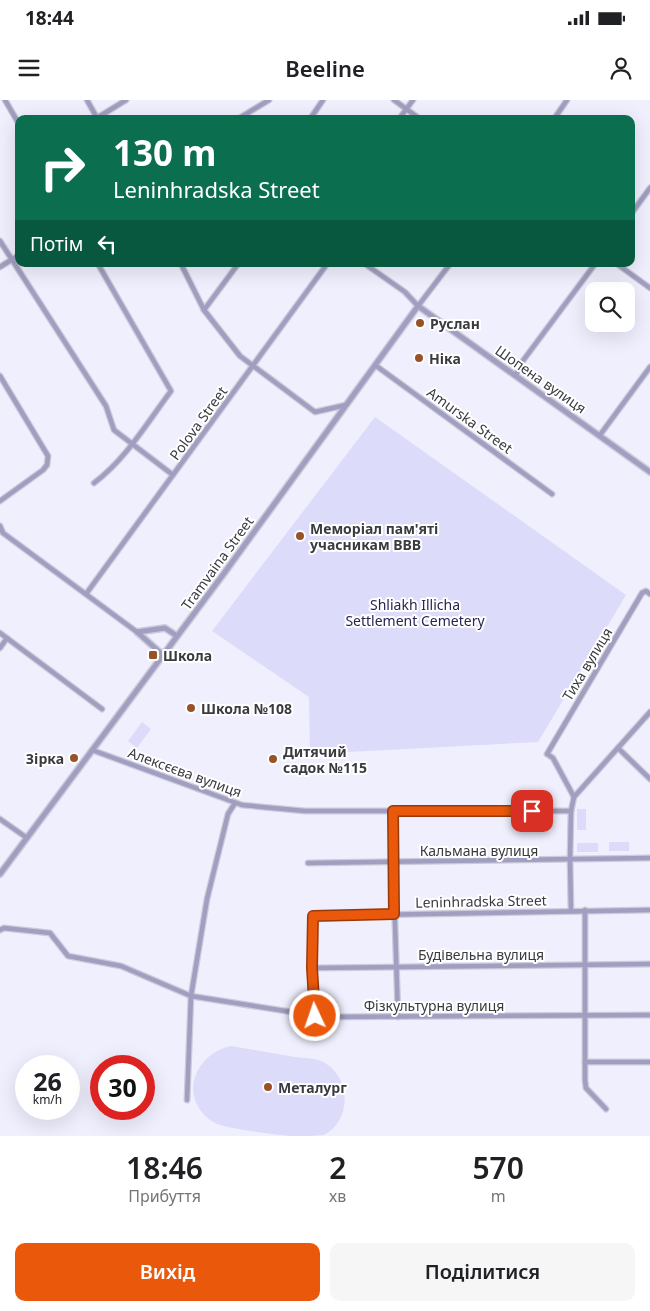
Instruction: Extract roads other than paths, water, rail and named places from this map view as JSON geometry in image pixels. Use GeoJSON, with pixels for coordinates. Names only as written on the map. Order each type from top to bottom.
{"type":"FeatureCollection","features":[{"type":"Feature","properties":{"kind":"street"},"geometry":{"type":"LineString","coordinates":[[5,100],[15,117]]}},
{"type":"Feature","properties":{"kind":"street"},"geometry":{"type":"LineString","coordinates":[[87,100],[95,115]]}},
{"type":"Feature","properties":{"kind":"street"},"geometry":{"type":"LineString","coordinates":[[102,115],[126,100]]}},
{"type":"Feature","properties":{"kind":"street"},"geometry":{"type":"LineString","coordinates":[[245,115],[269,100]]}},
{"type":"Feature","properties":{"kind":"street"},"geometry":{"type":"LineString","coordinates":[[313,115],[323,100]]}},
{"type":"Feature","properties":{"kind":"street"},"geometry":{"type":"LineString","coordinates":[[394,100],[415,115]]}},
{"type":"Feature","properties":{"kind":"street"},"geometry":{"type":"LineString","coordinates":[[402,115],[413,100]]}},
{"type":"Feature","properties":{"kind":"street"},"geometry":{"type":"LineString","coordinates":[[557,115],[567,100]]}},
{"type":"Feature","properties":{"kind":"street"},"geometry":{"type":"LineString","coordinates":[[635,209],[650,188]]}},
{"type":"Feature","properties":{"kind":"street"},"geometry":{"type":"LineString","coordinates":[[0,241],[15,264]]}},
{"type":"Feature","properties":{"kind":"street"},"geometry":{"type":"LineString","coordinates":[[0,267],[15,257]]}},
{"type":"Feature","properties":{"kind":"street"},"geometry":{"type":"LineString","coordinates":[[17,267],[106,406],[114,430],[173,475]]}},
{"type":"Feature","properties":{"kind":"street"},"geometry":{"type":"LineString","coordinates":[[94,483],[108,472],[132,444],[171,391],[100,267]]}},
{"type":"Feature","properties":{"kind":"street"},"geometry":{"type":"LineString","coordinates":[[182,267],[204,310],[240,356],[252,367],[314,412],[346,405]]}},
{"type":"Feature","properties":{"kind":"street"},"geometry":{"type":"LineString","coordinates":[[204,310],[236,267]]}},
{"type":"Feature","properties":{"kind":"street","name":"Polova Street"},"geometry":{"type":"LineString","coordinates":[[86,594],[325,267]]}},
{"type":"Feature","properties":{"kind":"street"},"geometry":{"type":"LineString","coordinates":[[370,267],[405,292],[418,306]]}},
{"type":"Feature","properties":{"kind":"street","name":"Tramvaina Street"},"geometry":{"type":"LineString","coordinates":[[0,874],[448,267]]}},
{"type":"Feature","properties":{"kind":"street"},"geometry":{"type":"LineString","coordinates":[[516,375],[522,362],[592,267]]}},
{"type":"Feature","properties":{"kind":"street"},"geometry":{"type":"LineString","coordinates":[[621,267],[650,288]]}},
{"type":"Feature","properties":{"kind":"street","name":"Шопена вулиця"},"geometry":{"type":"LineString","coordinates":[[418,306],[650,472]]}},
{"type":"Feature","properties":{"kind":"street","name":"Amurska Street"},"geometry":{"type":"LineString","coordinates":[[375,365],[552,494]]}},
{"type":"Feature","properties":{"kind":"street"},"geometry":{"type":"LineString","coordinates":[[600,435],[650,366]]}},
{"type":"Feature","properties":{"kind":"street"},"geometry":{"type":"LineString","coordinates":[[0,376],[48,456],[47,464],[43,470],[0,501]]}},
{"type":"Feature","properties":{"kind":"street"},"geometry":{"type":"LineString","coordinates":[[0,526],[1,535],[86,594],[163,654]]}},
{"type":"Feature","properties":{"kind":"street","name":"Тиха вулиця"},"geometry":{"type":"LineString","coordinates":[[573,799],[553,758],[547,754],[642,593],[646,591],[650,594]]}},
{"type":"Feature","properties":{"kind":"street"},"geometry":{"type":"LineString","coordinates":[[137,632],[165,628],[177,636]]}},
{"type":"Feature","properties":{"kind":"street"},"geometry":{"type":"LineString","coordinates":[[0,633],[102,709]]}},
{"type":"Feature","properties":{"kind":"street"},"geometry":{"type":"LineString","coordinates":[[0,648],[7,638]]}},
{"type":"Feature","properties":{"kind":"street"},"geometry":{"type":"LineString","coordinates":[[571,910],[570,860],[573,799],[650,712]]}},
{"type":"Feature","properties":{"kind":"street"},"geometry":{"type":"LineString","coordinates":[[618,748],[650,779]]}},
{"type":"Feature","properties":{"kind":"street","name":"Алексєєва вулиця"},"geometry":{"type":"LineString","coordinates":[[92,750],[242,805],[305,811],[571,810]]}},
{"type":"Feature","properties":{"kind":"street"},"geometry":{"type":"LineString","coordinates":[[187,1100],[191,996],[207,899],[228,814],[235,803]]}},
{"type":"Feature","properties":{"kind":"street"},"geometry":{"type":"LineString","coordinates":[[393,811],[392,862],[398,1017]]}},
{"type":"Feature","properties":{"kind":"street"},"geometry":{"type":"LineString","coordinates":[[0,819],[27,838]]}},
{"type":"Feature","properties":{"kind":"street","name":"Кальмана вулиця"},"geometry":{"type":"LineString","coordinates":[[308,862],[650,858]]}},
{"type":"Feature","properties":{"kind":"street"},"geometry":{"type":"LineString","coordinates":[[585,910],[586,1088],[606,1109]]}},
{"type":"Feature","properties":{"kind":"street","name":"Leninhradska Street"},"geometry":{"type":"LineString","coordinates":[[312,968],[313,916],[650,910]]}},
{"type":"Feature","properties":{"kind":"street","name":"Фiзкультурна вулиця"},"geometry":{"type":"LineString","coordinates":[[0,930],[4,928],[50,933],[68,956],[121,966],[191,996],[324,1018],[650,1015]]}},
{"type":"Feature","properties":{"kind":"street","name":"Будівельна вулиця"},"geometry":{"type":"LineString","coordinates":[[312,968],[650,964]]}},
{"type":"Feature","properties":{"kind":"street"},"geometry":{"type":"LineString","coordinates":[[312,968],[315,1016]]}},
{"type":"Feature","properties":{"kind":"street"},"geometry":{"type":"LineString","coordinates":[[585,1062],[650,1062]]}},
{"type":"Feature","properties":{"kind":"place","name":"Руслан"},"geometry":{"type":"Point","coordinates":[420,323]}},
{"type":"Feature","properties":{"kind":"place","name":"Ніка"},"geometry":{"type":"Point","coordinates":[419,358]}},
{"type":"Feature","properties":{"kind":"place","name":"Меморіал пам'яті учасникам ВВВ"},"geometry":{"type":"Point","coordinates":[300,536]}},
{"type":"Feature","properties":{"kind":"place","name":"Школа"},"geometry":{"type":"Point","coordinates":[153,655]}},
{"type":"Feature","properties":{"kind":"place","name":"Школа №108"},"geometry":{"type":"Point","coordinates":[191,708]}},
{"type":"Feature","properties":{"kind":"place","name":"Зірка"},"geometry":{"type":"Point","coordinates":[74,758]}},
{"type":"Feature","properties":{"kind":"place","name":"Дитячий садок №115"},"geometry":{"type":"Point","coordinates":[273,759]}},
{"type":"Feature","properties":{"kind":"place","name":"Металург"},"geometry":{"type":"Point","coordinates":[268,1087]}},
{"type":"Feature","properties":{"kind":"park label","name":"Shliakh Illicha Settlement Cemetery"},"geometry":{"type":"Point","coordinates":[415,612]}}]}
